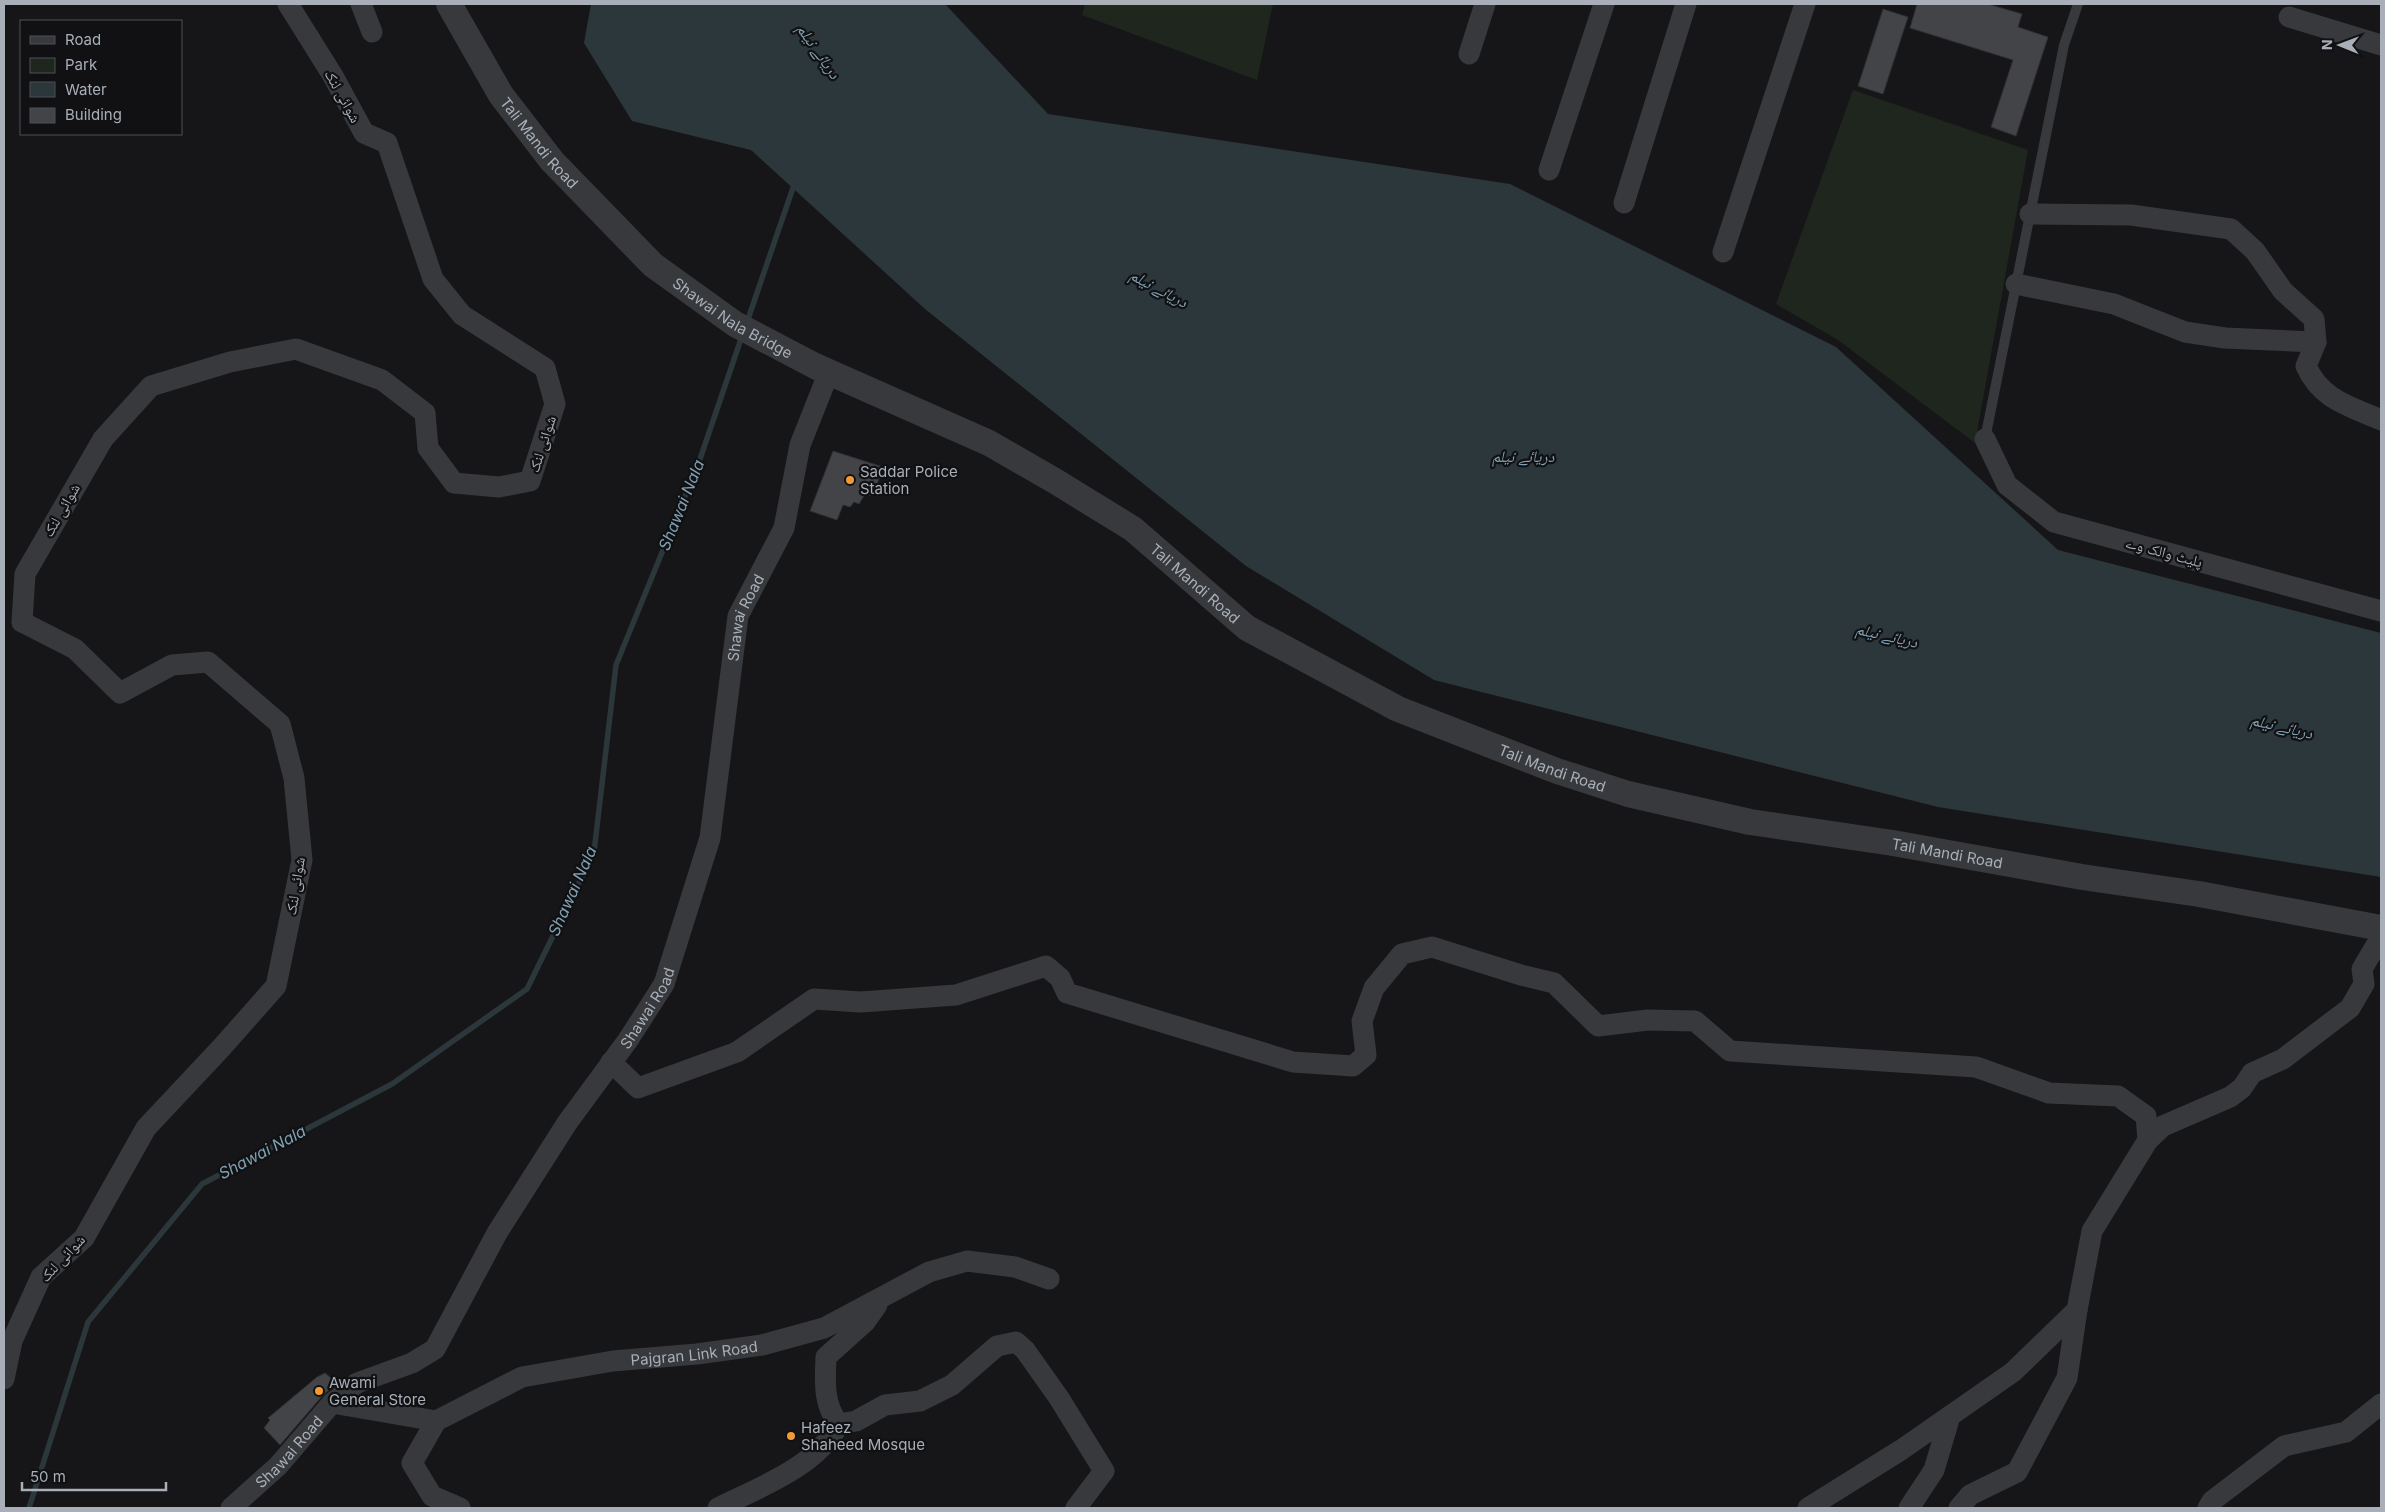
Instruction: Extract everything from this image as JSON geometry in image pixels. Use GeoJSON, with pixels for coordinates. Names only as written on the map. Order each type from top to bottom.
{"type":"FeatureCollection","features":[{"type":"Feature","properties":{"kind":"street","name":"شوائی لنک"},"geometry":{"type":"LineString","coordinates":[[4,1379],[12,1341],[41,1277],[84,1238],[146,1128],[276,986],[302,860],[294,778],[280,724],[208,662],[172,665],[120,693],[75,649],[22,622],[13,597],[25,574],[103,439],[151,386],[230,362],[296,349],[382,380],[425,413],[428,448],[454,484],[499,487],[530,481],[555,404],[545,368],[462,315],[433,279],[387,143],[364,133],[333,76],[288,4]]}},
{"type":"Feature","properties":{"kind":"street"},"geometry":{"type":"LineString","coordinates":[[361,4],[372,32]]}},
{"type":"Feature","properties":{"kind":"street","name":"Tali Mandi Road"},"geometry":{"type":"LineString","coordinates":[[449,4],[501,95],[552,161],[653,265]]}},
{"type":"Feature","properties":{"kind":"street"},"geometry":{"type":"LineString","coordinates":[[1469,54],[1485,4]]}},
{"type":"Feature","properties":{"kind":"street"},"geometry":{"type":"LineString","coordinates":[[1549,170],[1604,4]]}},
{"type":"Feature","properties":{"kind":"street"},"geometry":{"type":"LineString","coordinates":[[1624,202],[1686,4]]}},
{"type":"Feature","properties":{"kind":"street"},"geometry":{"type":"LineString","coordinates":[[1723,252],[1805,4]]}},
{"type":"Feature","properties":{"kind":"street"},"geometry":{"type":"LineString","coordinates":[[2289,17],[2381,44]]}},
{"type":"Feature","properties":{"kind":"street"},"geometry":{"type":"LineString","coordinates":[[2030,214],[2131,215],[2230,229],[2255,251],[2282,291],[2314,319],[2316,342],[2306,366],[2313,382],[2341,404],[2381,420]]}},
{"type":"Feature","properties":{"kind":"street","name":"Shawai Nala Bridge"},"geometry":{"type":"LineString","coordinates":[[653,265],[735,324],[822,369]]}},
{"type":"Feature","properties":{"kind":"street"},"geometry":{"type":"LineString","coordinates":[[2016,284],[2114,304],[2185,332],[2225,338],[2316,342]]}},
{"type":"Feature","properties":{"kind":"street","name":"Tali Mandi Road"},"geometry":{"type":"LineString","coordinates":[[822,369],[989,444],[1055,481],[1133,529],[1247,628],[1314,665],[1398,709],[1557,771],[1628,794],[1750,822],[1893,843],[2082,877],[2199,894],[2381,928]]}},
{"type":"Feature","properties":{"kind":"street","name":"Shawai Road"},"geometry":{"type":"LineString","coordinates":[[231,1508],[278,1466],[332,1403],[358,1383],[412,1364],[435,1349],[497,1233],[567,1123],[664,984],[694,894],[710,838],[738,616],[784,528],[800,446],[822,369]]}},
{"type":"Feature","properties":{"kind":"street","name":"پلیٹ والک وے"},"geometry":{"type":"LineString","coordinates":[[1985,439],[2007,485],[2054,522],[2381,611]]}},
{"type":"Feature","properties":{"kind":"street"},"geometry":{"type":"LineString","coordinates":[[1959,1508],[1970,1495],[2017,1472],[2067,1378],[2077,1310],[2092,1231],[2148,1140],[2163,1126],[2230,1097],[2242,1088],[2252,1073],[2282,1059],[2350,1008],[2364,984],[2362,969],[2375,947],[2381,941]]}},
{"type":"Feature","properties":{"kind":"street"},"geometry":{"type":"LineString","coordinates":[[611,1062],[638,1088],[737,1052],[814,999],[861,1002],[956,995],[1046,966],[1060,978],[1067,993],[1293,1062],[1353,1066],[1366,1055],[1362,1021],[1374,988],[1402,954],[1432,947],[1521,976],[1554,983],[1598,1026],[1648,1020],[1695,1021],[1730,1051],[1976,1067],[2049,1093],[2118,1096],[2146,1116],[2148,1140]]}},
{"type":"Feature","properties":{"kind":"street","name":"Pajgran Link Road"},"geometry":{"type":"LineString","coordinates":[[436,1421],[522,1377],[613,1361],[697,1354],[762,1345],[824,1328],[929,1272],[967,1260],[1015,1267],[1048,1279]]}},
{"type":"Feature","properties":{"kind":"street"},"geometry":{"type":"LineString","coordinates":[[839,1424],[833,1417],[824,1389],[826,1357],[865,1322],[881,1298]]}},
{"type":"Feature","properties":{"kind":"street"},"geometry":{"type":"LineString","coordinates":[[1808,1508],[1901,1450],[2013,1372],[2077,1310]]}},
{"type":"Feature","properties":{"kind":"street"},"geometry":{"type":"LineString","coordinates":[[839,1424],[856,1421],[885,1405],[920,1401],[952,1385],[997,1346],[1016,1342],[1025,1350],[1059,1398],[1104,1471],[1076,1508]]}},
{"type":"Feature","properties":{"kind":"street"},"geometry":{"type":"LineString","coordinates":[[332,1403],[436,1421],[412,1463],[432,1496],[460,1508]]}},
{"type":"Feature","properties":{"kind":"street"},"geometry":{"type":"LineString","coordinates":[[2208,1508],[2212,1501],[2284,1446],[2346,1432],[2381,1404]]}},
{"type":"Feature","properties":{"kind":"street"},"geometry":{"type":"LineString","coordinates":[[1910,1508],[1934,1470],[1950,1416]]}},
{"type":"Feature","properties":{"kind":"street"},"geometry":{"type":"LineString","coordinates":[[718,1508],[805,1462],[831,1439],[839,1424]]}},
{"type":"Feature","properties":{"kind":"lane"},"geometry":{"type":"LineString","coordinates":[[1985,439],[2064,45],[2078,4]]}},
{"type":"Feature","properties":{"kind":"green space"},"geometry":{"type":"Polygon","coordinates":[[[1085,4],[1273,4],[1257,80],[1082,15],[1085,4]]]}},
{"type":"Feature","properties":{"kind":"green space"},"geometry":{"type":"Polygon","coordinates":[[[1853,90],[2028,150],[1975,443],[1838,340],[1776,304],[1853,90]]]}},
{"type":"Feature","properties":{"kind":"water","name":"دریائے نیلم"},"geometry":{"type":"Polygon","coordinates":[[[591,4],[945,4],[1048,114],[1510,184],[1836,347],[2058,550],[2381,633],[2381,877],[1938,807],[1434,680],[1246,566],[925,309],[751,150],[632,121],[584,43],[591,4]]]}},
{"type":"Feature","properties":{"kind":"building"},"geometry":{"type":"Polygon","coordinates":[[[1917,4],[1988,4],[2022,14],[2018,27],[2048,37],[2016,136],[1991,127],[2013,60],[1910,28],[1917,4]]]}},
{"type":"Feature","properties":{"kind":"building"},"geometry":{"type":"Polygon","coordinates":[[[1883,9],[1908,17],[1883,94],[1858,86],[1883,9]]]}},
{"type":"Feature","properties":{"kind":"building","name":"Saddar Police Station"},"geometry":{"type":"Polygon","coordinates":[[[833,451],[883,467],[873,496],[865,494],[859,504],[854,502],[850,507],[843,505],[837,520],[810,511],[833,451]]]}},
{"type":"Feature","properties":{"kind":"building"},"geometry":{"type":"Polygon","coordinates":[[[325,1373],[337,1383],[323,1395],[280,1445],[264,1428],[270,1420],[268,1418],[317,1377],[325,1373]]]}},
{"type":"Feature","properties":{"kind":"waterway","name":"Shawai Nala"},"geometry":{"type":"LineString","coordinates":[[747,322],[795,182]]}},
{"type":"Feature","properties":{"kind":"waterway","name":"Shawai Nala"},"geometry":{"type":"LineString","coordinates":[[29,1508],[88,1322],[202,1184],[392,1084],[527,989],[594,852],[616,665],[699,462],[742,336]]}},
{"type":"Feature","properties":{"kind":"place","name":"Saddar Police Station"},"geometry":{"type":"Point","coordinates":[850,480]}},
{"type":"Feature","properties":{"kind":"place","name":"Awami General Store"},"geometry":{"type":"Point","coordinates":[319,1391]}},
{"type":"Feature","properties":{"kind":"place","name":"Hafeez Shaheed Mosque"},"geometry":{"type":"Point","coordinates":[791,1436]}}]}
